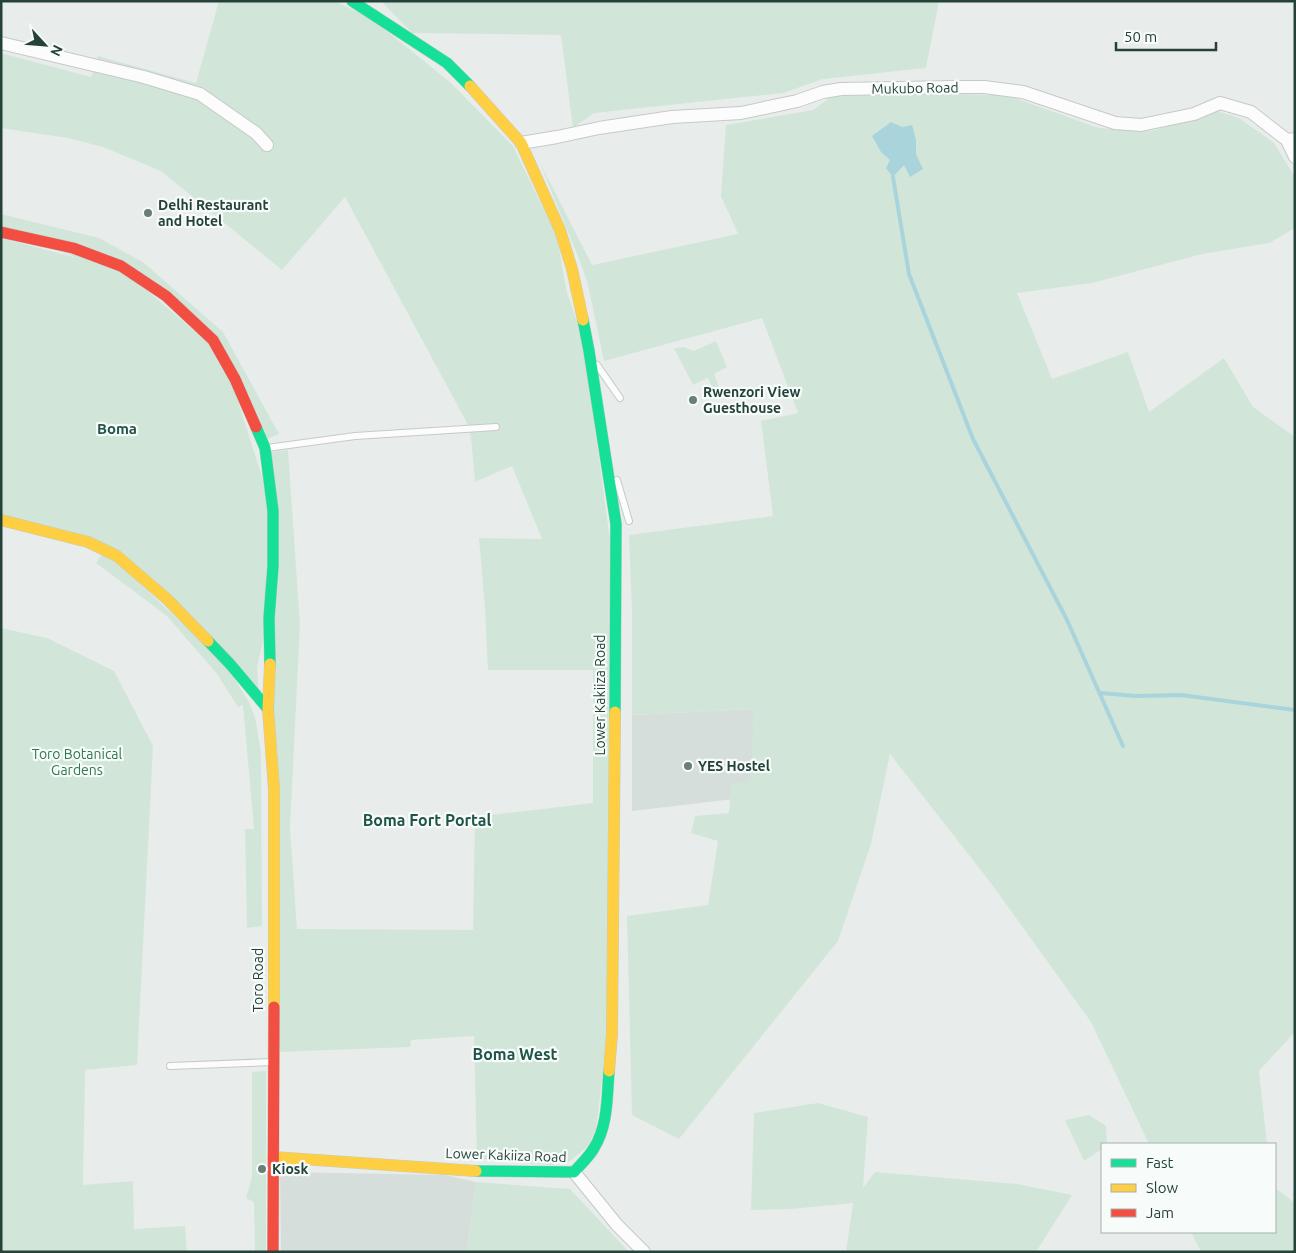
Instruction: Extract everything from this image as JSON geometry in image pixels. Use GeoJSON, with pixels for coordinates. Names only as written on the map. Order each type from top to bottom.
{"type":"FeatureCollection","features":[{"type":"Feature","properties":{"kind":"main road","name":"Lower Kakiiza Road"},"geometry":{"type":"LineString","coordinates":[[274,1158],[476,1170],[544,1173],[574,1172],[590,1154],[601,1134],[605,1113],[612,1034],[616,524],[589,351],[572,269],[560,230],[521,143],[484,100],[447,63],[352,1]]}},
{"type":"Feature","properties":{"kind":"main road","name":"Toro Road"},"geometry":{"type":"LineString","coordinates":[[1,232],[73,248],[121,266],[166,296],[213,340],[235,379],[265,448],[273,511],[268,709],[274,789],[273,1252]]}},
{"type":"Feature","properties":{"kind":"main road"},"geometry":{"type":"LineString","coordinates":[[1,520],[88,542],[117,556],[168,599],[230,664],[268,709]]}},
{"type":"Feature","properties":{"kind":"street"},"geometry":{"type":"LineString","coordinates":[[1,43],[144,77],[200,94],[256,133],[268,145]]}},
{"type":"Feature","properties":{"kind":"street","name":"Mukubo Road"},"geometry":{"type":"LineString","coordinates":[[521,143],[663,118],[741,112],[798,101],[823,92],[955,87],[984,87],[1023,92],[1115,123],[1141,125],[1194,114],[1220,103],[1252,112],[1291,140]]}},
{"type":"Feature","properties":{"kind":"street"},"geometry":{"type":"LineString","coordinates":[[1291,140],[1295,157]]}},
{"type":"Feature","properties":{"kind":"street"},"geometry":{"type":"LineString","coordinates":[[574,1172],[617,1225],[644,1252]]}},
{"type":"Feature","properties":{"kind":"lane"},"geometry":{"type":"LineString","coordinates":[[589,351],[620,398]]}},
{"type":"Feature","properties":{"kind":"lane"},"geometry":{"type":"LineString","coordinates":[[265,448],[355,436],[496,426]]}},
{"type":"Feature","properties":{"kind":"lane"},"geometry":{"type":"LineString","coordinates":[[605,449],[618,482],[629,521]]}},
{"type":"Feature","properties":{"kind":"lane"},"geometry":{"type":"LineString","coordinates":[[170,1066],[273,1062]]}},
{"type":"Feature","properties":{"kind":"shaded area"},"geometry":{"type":"Polygon","coordinates":[[[754,709],[751,797],[632,811],[632,715],[754,709]]]}},
{"type":"Feature","properties":{"kind":"shaded area"},"geometry":{"type":"Polygon","coordinates":[[[280,1172],[445,1175],[476,1182],[467,1252],[281,1252],[280,1172]]]}},
{"type":"Feature","properties":{"kind":"green space"},"geometry":{"type":"Polygon","coordinates":[[[219,1],[335,1],[360,13],[388,32],[451,83],[513,146],[557,237],[567,293],[583,338],[610,540],[608,1031],[596,1129],[588,1146],[570,1161],[550,1165],[477,1159],[474,1036],[411,1040],[410,1047],[277,1052],[267,453],[288,450],[300,625],[290,828],[297,929],[473,930],[475,817],[593,803],[593,670],[488,670],[479,538],[542,539],[512,466],[475,482],[471,438],[467,423],[345,197],[282,270],[161,171],[103,147],[68,138],[1,128],[1,53],[91,77],[98,56],[196,83],[219,1]]]}},
{"type":"Feature","properties":{"kind":"green space"},"geometry":{"type":"Polygon","coordinates":[[[381,1],[643,1],[645,5],[644,1],[939,1],[926,68],[823,79],[783,93],[594,113],[573,128],[561,35],[412,33],[381,1]]]}},
{"type":"Feature","properties":{"kind":"green space"},"geometry":{"type":"Polygon","coordinates":[[[1006,95],[1099,128],[1152,131],[1217,111],[1239,118],[1274,143],[1295,177],[1295,228],[1269,243],[1202,254],[1092,283],[1017,293],[1052,379],[1128,352],[1149,412],[1224,358],[1253,407],[1295,437],[1295,1032],[1259,1071],[1267,1143],[1149,1143],[1091,1022],[990,882],[890,754],[871,844],[838,941],[679,1139],[632,1115],[627,916],[708,905],[718,841],[691,833],[695,816],[729,813],[731,785],[751,780],[754,709],[632,715],[632,612],[629,535],[773,516],[761,421],[798,413],[762,318],[604,361],[588,285],[539,161],[592,265],[738,234],[721,196],[726,125],[813,110],[832,96],[1006,95]]]}},
{"type":"Feature","properties":{"kind":"green space"},"geometry":{"type":"Polygon","coordinates":[[[1,214],[99,238],[143,262],[223,332],[279,434],[267,439],[243,382],[169,294],[1,228],[1,214]]]}},
{"type":"Feature","properties":{"kind":"green space","name":"Boma"},"geometry":{"type":"Polygon","coordinates":[[[1,238],[123,270],[208,343],[231,379],[271,505],[267,625],[257,667],[259,698],[117,556],[1,520],[1,238]]]}},
{"type":"Feature","properties":{"kind":"green space"},"geometry":{"type":"Polygon","coordinates":[[[716,341],[727,367],[714,374],[722,394],[716,396],[708,378],[693,385],[674,348],[684,347],[694,351],[716,341]]]}},
{"type":"Feature","properties":{"kind":"green space"},"geometry":{"type":"Polygon","coordinates":[[[103,553],[114,559],[226,665],[249,702],[255,717],[261,753],[262,926],[247,928],[245,829],[254,829],[243,705],[238,707],[217,674],[167,616],[96,563],[103,553]]]}},
{"type":"Feature","properties":{"kind":"green space","name":"Toro Botanical Gardens"},"geometry":{"type":"Polygon","coordinates":[[[1,628],[47,638],[114,671],[153,746],[137,1065],[85,1070],[83,1185],[133,1181],[134,1229],[185,1226],[187,1252],[1,1252],[1,628]]]}},
{"type":"Feature","properties":{"kind":"green space"},"geometry":{"type":"Polygon","coordinates":[[[266,1071],[266,1252],[255,1252],[254,1202],[246,1198],[252,1177],[252,1072],[266,1071]]]}},
{"type":"Feature","properties":{"kind":"green space"},"geometry":{"type":"Polygon","coordinates":[[[818,1103],[868,1117],[863,1188],[875,1172],[1017,1184],[1072,1195],[1036,1252],[846,1252],[853,1203],[791,1209],[751,1210],[754,1113],[818,1103]]]}},
{"type":"Feature","properties":{"kind":"green space"},"geometry":{"type":"Polygon","coordinates":[[[1089,1115],[1106,1126],[1107,1143],[1101,1143],[1101,1150],[1084,1161],[1065,1120],[1089,1115]]]}},
{"type":"Feature","properties":{"kind":"green space"},"geometry":{"type":"Polygon","coordinates":[[[476,1182],[570,1189],[629,1252],[467,1252],[476,1182]]]}},
{"type":"Feature","properties":{"kind":"green space"},"geometry":{"type":"Polygon","coordinates":[[[1276,1189],[1295,1203],[1295,1252],[1201,1252],[1192,1233],[1276,1233],[1276,1189]]]}},
{"type":"Feature","properties":{"kind":"water"},"geometry":{"type":"Polygon","coordinates":[[[891,122],[902,127],[912,125],[916,140],[916,154],[923,169],[910,177],[904,165],[893,177],[886,168],[890,160],[881,152],[872,136],[891,122]]]}},
{"type":"Feature","properties":{"kind":"waterway"},"geometry":{"type":"LineString","coordinates":[[893,177],[909,274],[973,439],[1067,620],[1123,746]]}},
{"type":"Feature","properties":{"kind":"waterway"},"geometry":{"type":"LineString","coordinates":[[1100,693],[1136,696],[1181,695],[1295,710]]}},
{"type":"Feature","properties":{"kind":"traffic: fast"},"geometry":{"type":"LineString","coordinates":[[352,1],[447,63],[470,86]]}},
{"type":"Feature","properties":{"kind":"traffic: fast"},"geometry":{"type":"LineString","coordinates":[[583,320],[616,524],[615,712]]}},
{"type":"Feature","properties":{"kind":"traffic: fast"},"geometry":{"type":"LineString","coordinates":[[256,427],[265,448],[273,511],[273,566],[269,618],[270,664]]}},
{"type":"Feature","properties":{"kind":"traffic: fast"},"geometry":{"type":"LineString","coordinates":[[208,641],[268,709]]}},
{"type":"Feature","properties":{"kind":"traffic: fast"},"geometry":{"type":"LineString","coordinates":[[476,1171],[574,1172],[592,1151],[599,1139],[606,1111],[609,1071]]}},
{"type":"Feature","properties":{"kind":"traffic: slow"},"geometry":{"type":"LineString","coordinates":[[470,86],[521,143],[560,230],[572,269],[583,320]]}},
{"type":"Feature","properties":{"kind":"traffic: slow"},"geometry":{"type":"LineString","coordinates":[[1,520],[88,542],[117,556],[167,599],[208,641]]}},
{"type":"Feature","properties":{"kind":"traffic: slow"},"geometry":{"type":"LineString","coordinates":[[270,664],[268,709],[274,789],[274,1007]]}},
{"type":"Feature","properties":{"kind":"traffic: slow"},"geometry":{"type":"LineString","coordinates":[[609,1071],[612,1034],[615,712]]}},
{"type":"Feature","properties":{"kind":"traffic: slow"},"geometry":{"type":"LineString","coordinates":[[273,1157],[476,1171]]}},
{"type":"Feature","properties":{"kind":"traffic: jam"},"geometry":{"type":"LineString","coordinates":[[1,232],[73,248],[121,266],[166,296],[213,340],[235,379],[256,427]]}},
{"type":"Feature","properties":{"kind":"traffic: jam"},"geometry":{"type":"LineString","coordinates":[[273,1252],[274,1007]]}},
{"type":"Feature","properties":{"kind":"place","name":"Delhi Restaurant and Hotel"},"geometry":{"type":"Point","coordinates":[148,213]}},
{"type":"Feature","properties":{"kind":"place","name":"Rwenzori View Guesthouse"},"geometry":{"type":"Point","coordinates":[693,400]}},
{"type":"Feature","properties":{"kind":"place","name":"YES Hostel"},"geometry":{"type":"Point","coordinates":[688,766]}},
{"type":"Feature","properties":{"kind":"place","name":"Kiosk"},"geometry":{"type":"Point","coordinates":[262,1169]}},
{"type":"Feature","properties":{"kind":"district","name":"Boma"},"geometry":{"type":"Point","coordinates":[117,429]}},
{"type":"Feature","properties":{"kind":"district","name":"Boma Fort Portal"},"geometry":{"type":"Point","coordinates":[427,820]}},
{"type":"Feature","properties":{"kind":"district","name":"Boma West"},"geometry":{"type":"Point","coordinates":[515,1054]}}]}
